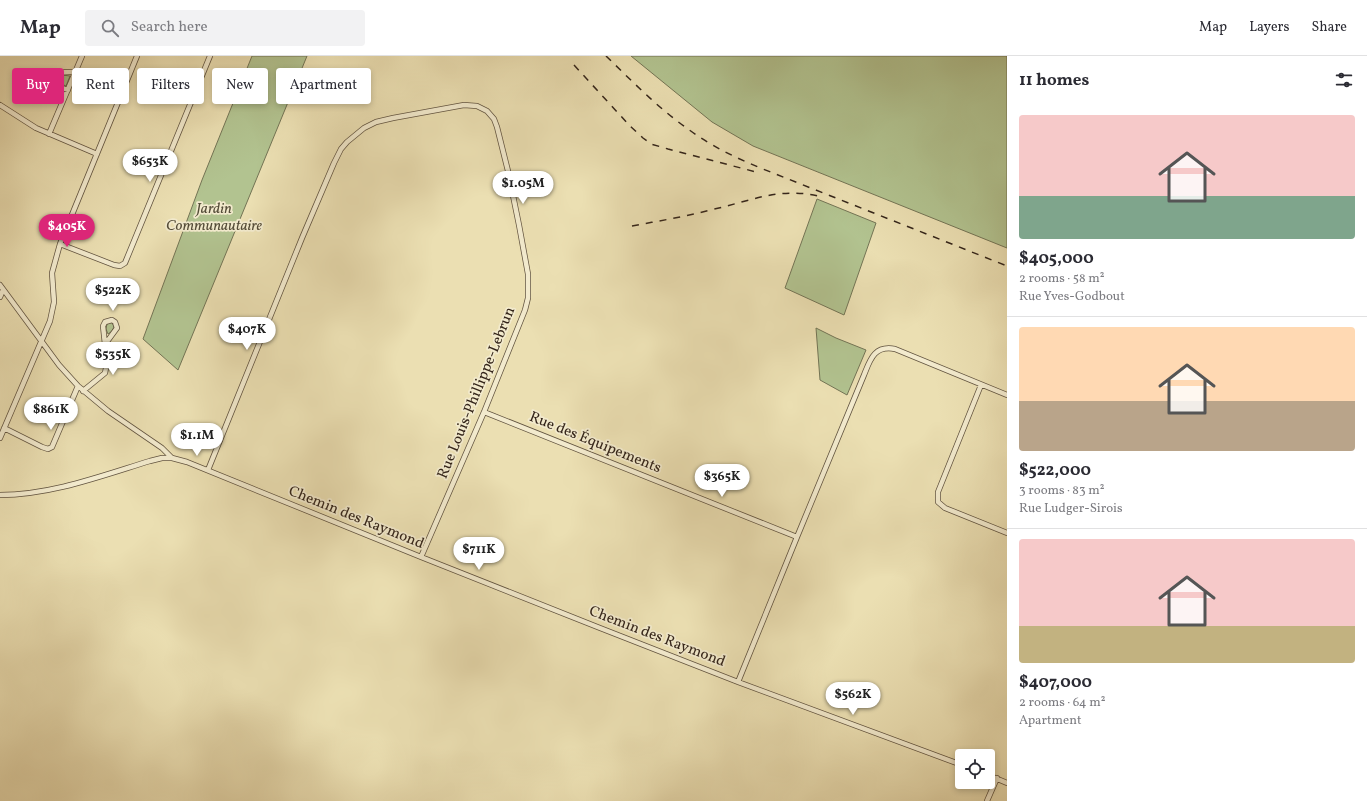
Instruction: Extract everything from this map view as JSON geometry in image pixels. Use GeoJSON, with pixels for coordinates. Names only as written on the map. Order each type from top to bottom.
{"type":"FeatureCollection","features":[{"type":"Feature","properties":{"kind":"street"},"geometry":{"type":"LineString","coordinates":[[77,68],[82,56]]}},
{"type":"Feature","properties":{"kind":"street"},"geometry":{"type":"LineString","coordinates":[[0,438],[40,341],[50,321],[54,302],[52,273],[60,244],[137,56]]}},
{"type":"Feature","properties":{"kind":"street"},"geometry":{"type":"LineString","coordinates":[[60,244],[114,265],[120,266],[125,263],[210,56]]}},
{"type":"Feature","properties":{"kind":"street"},"geometry":{"type":"LineString","coordinates":[[68,90],[54,85],[51,82],[51,78],[62,72],[72,72]]}},
{"type":"Feature","properties":{"kind":"street"},"geometry":{"type":"LineString","coordinates":[[49,134],[72,80]]}},
{"type":"Feature","properties":{"kind":"street"},"geometry":{"type":"LineString","coordinates":[[0,105],[26,122],[49,134],[97,154]]}},
{"type":"Feature","properties":{"kind":"street","name":"Rue Louis-Phillippe-Lebrun"},"geometry":{"type":"LineString","coordinates":[[208,470],[302,238],[341,149],[355,134],[376,122],[464,106],[477,106],[487,111],[494,119],[497,127],[508,171],[528,274],[528,287],[525,310],[484,412],[421,557]]}},
{"type":"Feature","properties":{"kind":"street"},"geometry":{"type":"LineString","coordinates":[[0,297],[2,287]]}},
{"type":"Feature","properties":{"kind":"street","name":"Chemin des Raymond"},"geometry":{"type":"LineString","coordinates":[[2,287],[58,365],[78,386],[108,411],[162,448],[172,458],[208,470],[421,557],[738,682],[955,762]]}},
{"type":"Feature","properties":{"kind":"street"},"geometry":{"type":"LineString","coordinates":[[83,391],[105,373],[107,362],[103,326],[105,322],[112,320],[115,322],[117,328],[106,343]]}},
{"type":"Feature","properties":{"kind":"street"},"geometry":{"type":"LineString","coordinates":[[738,682],[872,356],[877,352],[889,348],[895,349],[1007,395]]}},
{"type":"Feature","properties":{"kind":"street"},"geometry":{"type":"LineString","coordinates":[[981,385],[938,492],[938,502],[940,505],[1007,532]]}},
{"type":"Feature","properties":{"kind":"street"},"geometry":{"type":"LineString","coordinates":[[4,428],[42,447],[52,447],[78,386]]}},
{"type":"Feature","properties":{"kind":"street","name":"Rue des Équipements"},"geometry":{"type":"LineString","coordinates":[[484,412],[797,537]]}},
{"type":"Feature","properties":{"kind":"street"},"geometry":{"type":"LineString","coordinates":[[0,495],[31,493],[52,489],[150,461],[162,458],[172,458]]}},
{"type":"Feature","properties":{"kind":"street"},"geometry":{"type":"LineString","coordinates":[[986,801],[997,778],[1007,783]]}},
{"type":"Feature","properties":{"kind":"green space","name":"Jardin Communautaire"},"geometry":{"type":"Polygon","coordinates":[[[252,56],[307,56],[302,68],[276,68],[276,104],[287,104],[178,370],[143,339],[202,180],[233,104],[268,104],[268,68],[247,68],[252,56]]]}},
{"type":"Feature","properties":{"kind":"green space"},"geometry":{"type":"Polygon","coordinates":[[[631,56],[1007,56],[1007,248],[753,146],[712,122],[631,56]]]}},
{"type":"Feature","properties":{"kind":"green space"},"geometry":{"type":"Polygon","coordinates":[[[64,75],[70,76],[66,86],[64,85],[64,75]]]}},
{"type":"Feature","properties":{"kind":"green space"},"geometry":{"type":"Polygon","coordinates":[[[817,199],[876,223],[844,315],[785,288],[817,199]]]}},
{"type":"Feature","properties":{"kind":"green space"},"geometry":{"type":"Polygon","coordinates":[[[112,322],[114,327],[108,334],[106,329],[107,324],[112,322]]]}},
{"type":"Feature","properties":{"kind":"green space"},"geometry":{"type":"Polygon","coordinates":[[[816,328],[866,350],[847,395],[820,380],[816,328]]]}},
{"type":"Feature","properties":{"kind":"railway"},"geometry":{"type":"LineString","coordinates":[[606,56],[677,121],[706,141],[724,151],[763,169],[1007,266]]}},
{"type":"Feature","properties":{"kind":"railway"},"geometry":{"type":"LineString","coordinates":[[574,65],[630,126],[651,144],[760,173]]}},
{"type":"Feature","properties":{"kind":"railway"},"geometry":{"type":"LineString","coordinates":[[632,226],[690,215],[779,194],[793,193],[823,197]]}}]}
